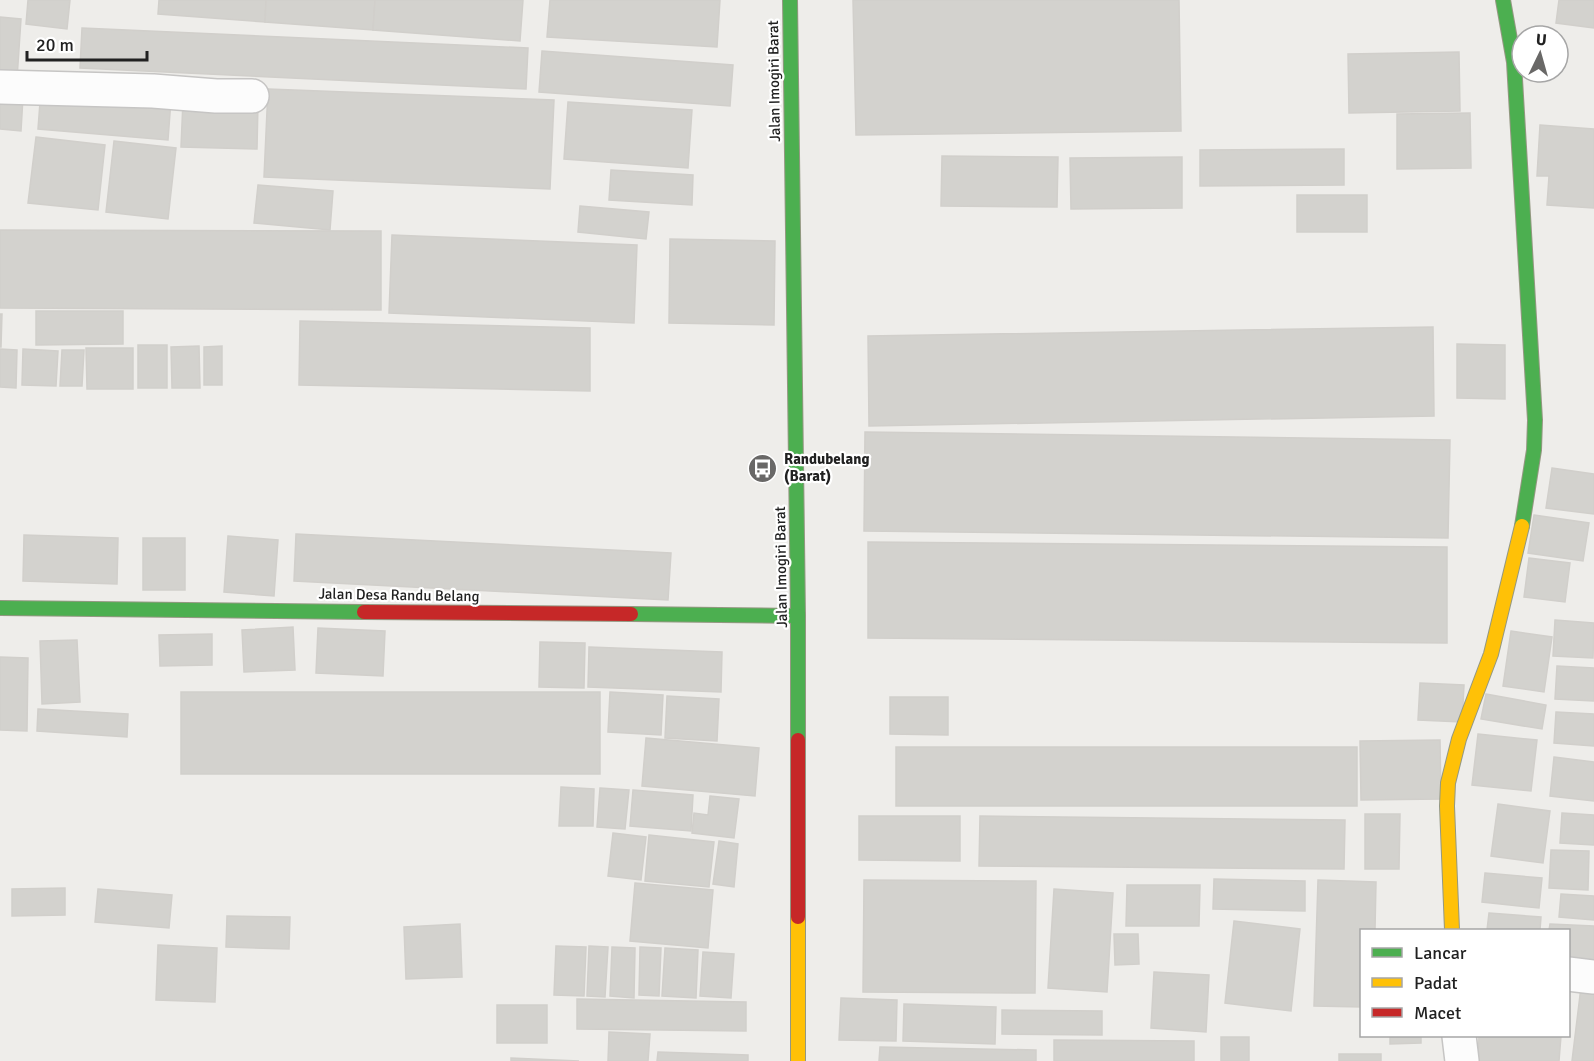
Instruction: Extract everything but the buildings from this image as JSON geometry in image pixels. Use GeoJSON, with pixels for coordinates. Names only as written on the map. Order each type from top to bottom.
{"type":"FeatureCollection","features":[{"type":"Feature","properties":{"kind":"street","name":"Jalan Imogiri Barat"},"geometry":{"type":"LineString","coordinates":[[789,0],[798,616],[798,1061]]}},
{"type":"Feature","properties":{"kind":"street"},"geometry":{"type":"LineString","coordinates":[[1452,929],[1448,783],[1459,740],[1491,654],[1524,520],[1534,450],[1531,335],[1514,62],[1503,0]]}},
{"type":"Feature","properties":{"kind":"street"},"geometry":{"type":"LineString","coordinates":[[0,87],[252,96]]}},
{"type":"Feature","properties":{"kind":"street","name":"Jalan Desa Randu Belang"},"geometry":{"type":"LineString","coordinates":[[0,608],[798,616]]}},
{"type":"Feature","properties":{"kind":"street"},"geometry":{"type":"LineString","coordinates":[[1570,974],[1594,977]]}},
{"type":"Feature","properties":{"kind":"street"},"geometry":{"type":"LineString","coordinates":[[1460,1037],[1462,1061]]}},
{"type":"Feature","properties":{"kind":"traffic: fast"},"geometry":{"type":"LineString","coordinates":[[790,0],[798,740]]}},
{"type":"Feature","properties":{"kind":"traffic: fast"},"geometry":{"type":"LineString","coordinates":[[1503,0],[1514,62],[1535,420],[1534,450],[1522,526]]}},
{"type":"Feature","properties":{"kind":"traffic: fast"},"geometry":{"type":"LineString","coordinates":[[0,608],[364,612]]}},
{"type":"Feature","properties":{"kind":"traffic: fast"},"geometry":{"type":"LineString","coordinates":[[631,614],[798,616]]}},
{"type":"Feature","properties":{"kind":"traffic: slow"},"geometry":{"type":"LineString","coordinates":[[1452,929],[1448,783],[1459,739],[1491,654],[1522,526]]}},
{"type":"Feature","properties":{"kind":"traffic: slow"},"geometry":{"type":"LineString","coordinates":[[798,917],[798,1061]]}},
{"type":"Feature","properties":{"kind":"traffic: jam"},"geometry":{"type":"LineString","coordinates":[[364,612],[631,614]]}},
{"type":"Feature","properties":{"kind":"traffic: jam"},"geometry":{"type":"LineString","coordinates":[[798,740],[798,917]]}},
{"type":"Feature","properties":{"kind":"place","name":"Randubelang (Barat)"},"geometry":{"type":"Point","coordinates":[763,468]}}]}
